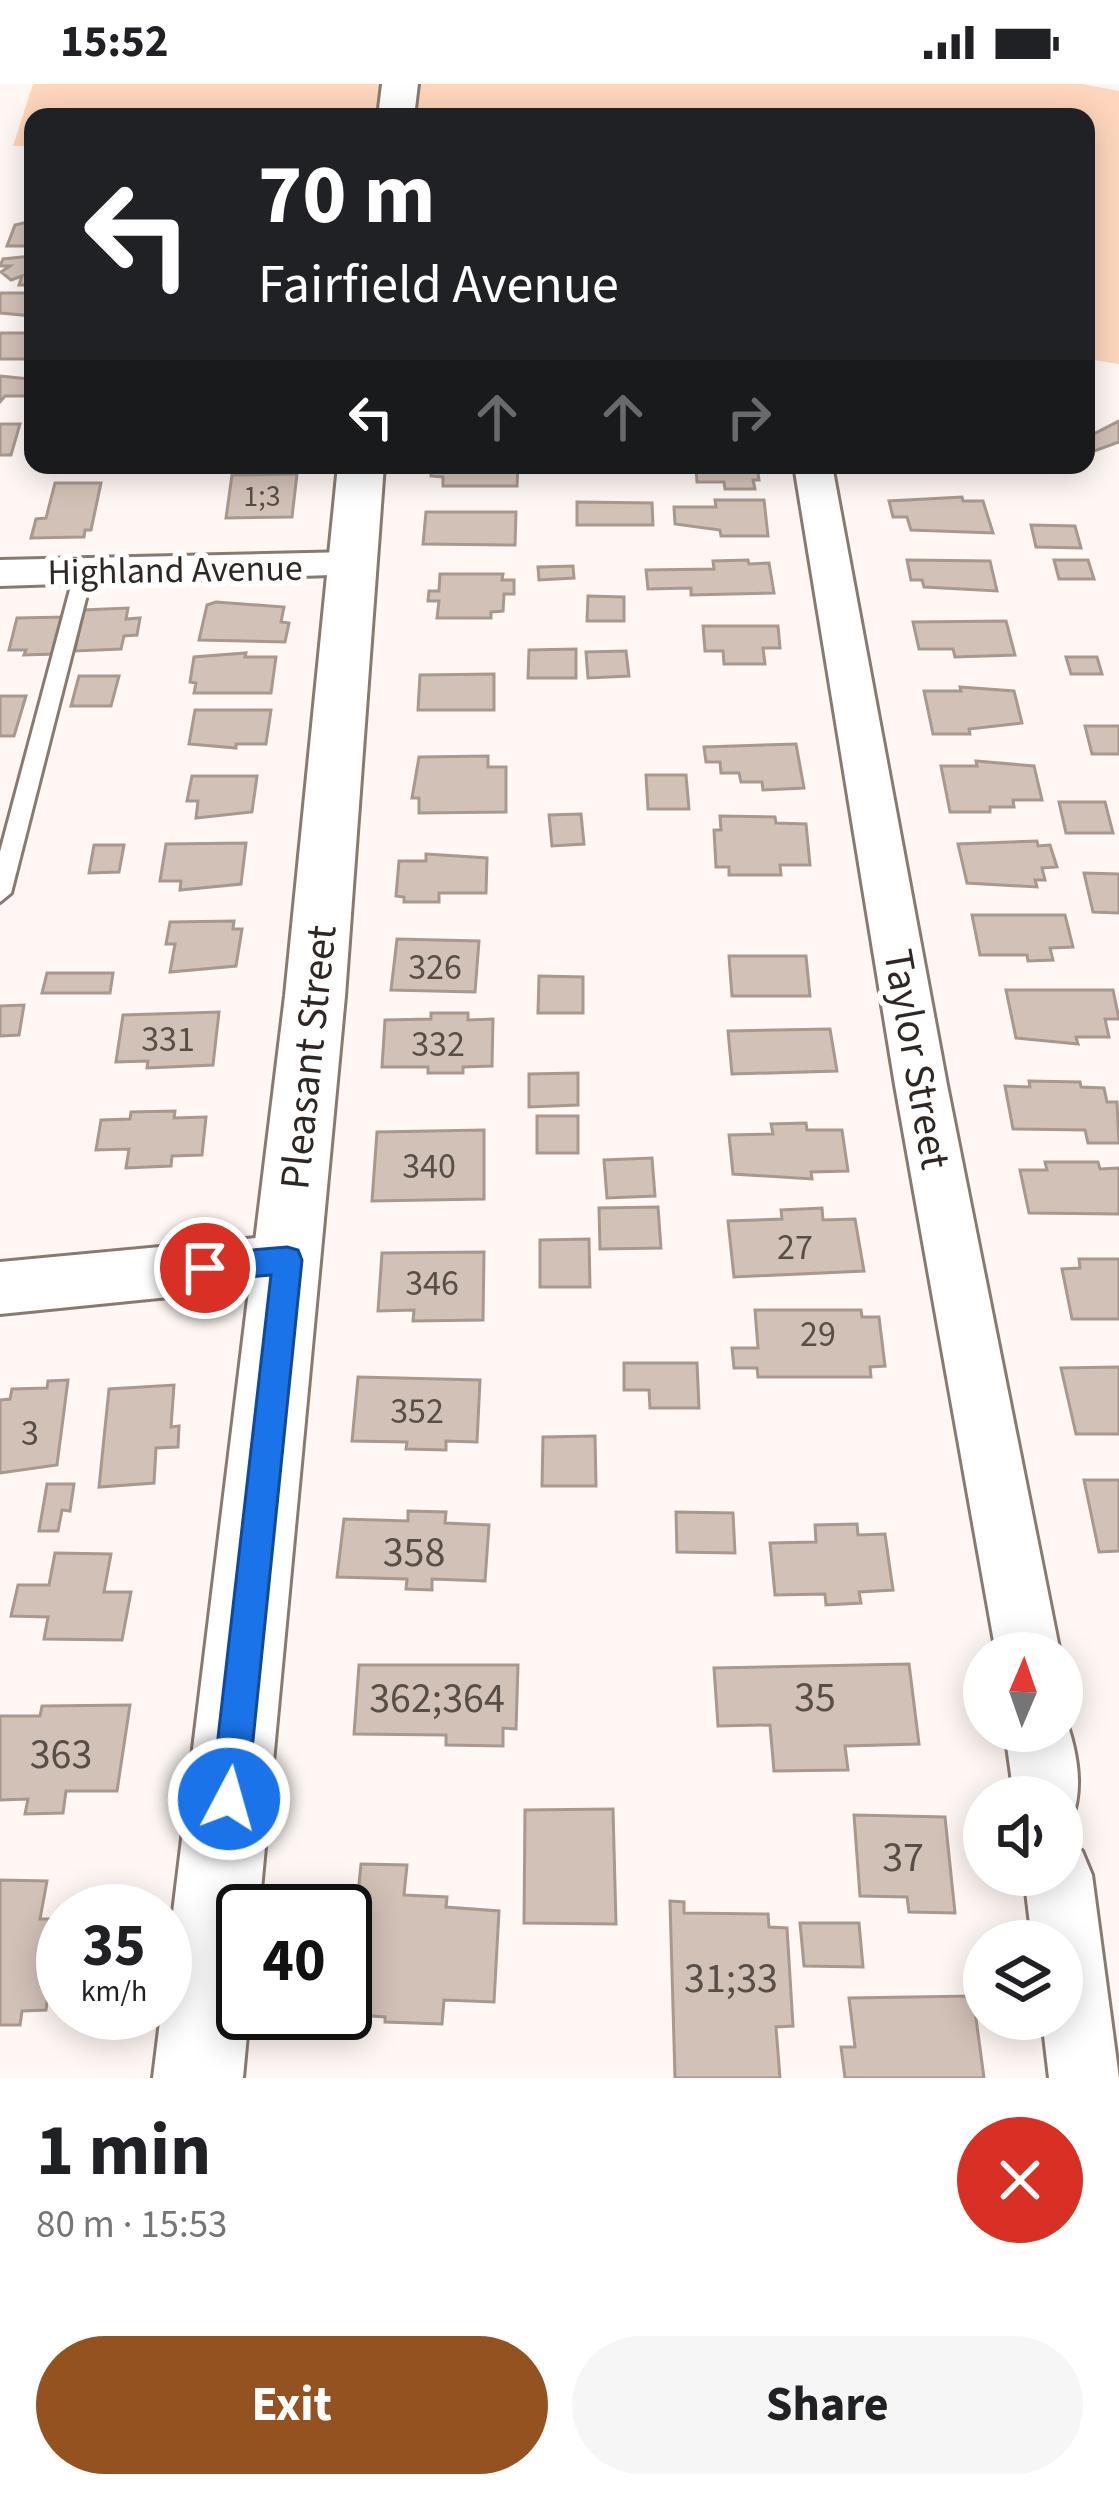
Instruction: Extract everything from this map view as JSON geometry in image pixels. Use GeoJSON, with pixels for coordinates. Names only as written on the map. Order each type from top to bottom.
{"type":"FeatureCollection","features":[{"type":"Feature","properties":{"kind":"street","name":"Pleasant Street"},"geometry":{"type":"LineString","coordinates":[[198,2078],[315,996],[360,474]]}},
{"type":"Feature","properties":{"kind":"street","name":"Taylor Street"},"geometry":{"type":"LineString","coordinates":[[815,474],[921,1085],[1024,1632]]}},
{"type":"Feature","properties":{"kind":"street","name":"Highland Avenue"},"geometry":{"type":"LineString","coordinates":[[0,573],[349,565]]}},
{"type":"Feature","properties":{"kind":"street"},"geometry":{"type":"LineString","coordinates":[[0,1288],[287,1260]]}},
{"type":"Feature","properties":{"kind":"street"},"geometry":{"type":"LineString","coordinates":[[1061,1896],[1086,2078]]}},
{"type":"Feature","properties":{"kind":"lane"},"geometry":{"type":"LineString","coordinates":[[0,893],[84,571]]}},
{"type":"Feature","properties":{"kind":"shaded area"},"geometry":{"type":"Polygon","coordinates":[[[33,84],[1083,84],[1119,91],[1119,364],[1095,360],[1095,108],[25,108],[33,84]]]}},
{"type":"Feature","properties":{"kind":"shaded area"},"geometry":{"type":"Polygon","coordinates":[[[24,112],[24,146],[13,146],[24,112]]]}},
{"type":"Feature","properties":{"kind":"building"},"geometry":{"type":"Polygon","coordinates":[[[24,224],[24,246],[7,246],[15,225],[24,224]]]}},
{"type":"Feature","properties":{"kind":"building"},"geometry":{"type":"Polygon","coordinates":[[[24,257],[24,285],[19,285],[22,276],[11,280],[1,272],[10,266],[0,266],[3,259],[24,257]]]}},
{"type":"Feature","properties":{"kind":"building"},"geometry":{"type":"Polygon","coordinates":[[[0,293],[24,293],[24,315],[0,313],[0,293]]]}},
{"type":"Feature","properties":{"kind":"building"},"geometry":{"type":"Polygon","coordinates":[[[0,333],[24,333],[24,359],[0,359],[0,333]]]}},
{"type":"Feature","properties":{"kind":"building"},"geometry":{"type":"Polygon","coordinates":[[[0,376],[24,378],[24,396],[5,396],[0,402],[0,376]]]}},
{"type":"Feature","properties":{"kind":"building"},"geometry":{"type":"Polygon","coordinates":[[[1119,421],[1119,442],[1095,451],[1095,433],[1119,421]]]}},
{"type":"Feature","properties":{"kind":"building"},"geometry":{"type":"Polygon","coordinates":[[[0,424],[20,424],[11,455],[0,455],[0,424]]]}},
{"type":"Feature","properties":{"kind":"building"},"geometry":{"type":"Polygon","coordinates":[[[297,474],[292,517],[226,518],[232,475],[297,474]]]}},
{"type":"Feature","properties":{"kind":"building"},"geometry":{"type":"Polygon","coordinates":[[[518,474],[517,486],[443,486],[443,477],[431,476],[518,474]]]}},
{"type":"Feature","properties":{"kind":"building"},"geometry":{"type":"Polygon","coordinates":[[[696,474],[758,474],[759,480],[753,480],[755,489],[697,482],[696,474]]]}},
{"type":"Feature","properties":{"kind":"building"},"geometry":{"type":"Polygon","coordinates":[[[55,483],[101,483],[91,530],[85,530],[84,537],[31,538],[36,519],[46,518],[55,483]]]}},
{"type":"Feature","properties":{"kind":"building"},"geometry":{"type":"Polygon","coordinates":[[[962,497],[963,501],[983,501],[993,533],[911,530],[907,517],[893,517],[889,501],[962,497]]]}},
{"type":"Feature","properties":{"kind":"building"},"geometry":{"type":"Polygon","coordinates":[[[715,500],[764,500],[768,536],[721,536],[720,530],[675,524],[674,507],[716,507],[715,500]]]}},
{"type":"Feature","properties":{"kind":"building"},"geometry":{"type":"Polygon","coordinates":[[[577,502],[652,503],[653,525],[577,525],[577,502]]]}},
{"type":"Feature","properties":{"kind":"building"},"geometry":{"type":"Polygon","coordinates":[[[426,512],[516,512],[515,545],[423,544],[426,512]]]}},
{"type":"Feature","properties":{"kind":"building"},"geometry":{"type":"Polygon","coordinates":[[[1031,525],[1075,526],[1081,548],[1036,547],[1031,525]]]}},
{"type":"Feature","properties":{"kind":"building"},"geometry":{"type":"Polygon","coordinates":[[[748,560],[749,564],[769,563],[774,593],[691,595],[691,588],[648,589],[646,570],[714,569],[713,561],[748,560]]]}},
{"type":"Feature","properties":{"kind":"building"},"geometry":{"type":"Polygon","coordinates":[[[907,560],[990,561],[997,591],[924,587],[922,580],[911,580],[907,560]]]}},
{"type":"Feature","properties":{"kind":"building"},"geometry":{"type":"Polygon","coordinates":[[[1054,560],[1088,560],[1094,579],[1059,579],[1054,560]]]}},
{"type":"Feature","properties":{"kind":"building"},"geometry":{"type":"Polygon","coordinates":[[[573,566],[574,578],[539,580],[538,567],[573,566]]]}},
{"type":"Feature","properties":{"kind":"building"},"geometry":{"type":"Polygon","coordinates":[[[440,574],[503,574],[502,580],[514,580],[514,594],[504,594],[503,611],[491,612],[491,618],[437,618],[439,601],[428,601],[429,591],[439,591],[440,574]]]}},
{"type":"Feature","properties":{"kind":"building"},"geometry":{"type":"Polygon","coordinates":[[[588,596],[624,597],[624,621],[587,621],[588,596]]]}},
{"type":"Feature","properties":{"kind":"building"},"geometry":{"type":"Polygon","coordinates":[[[207,605],[284,607],[281,622],[289,623],[285,642],[199,640],[207,605]]]}},
{"type":"Feature","properties":{"kind":"building"},"geometry":{"type":"Polygon","coordinates":[[[128,608],[126,619],[140,618],[137,635],[124,636],[121,649],[75,651],[83,610],[128,608]]]}},
{"type":"Feature","properties":{"kind":"building"},"geometry":{"type":"Polygon","coordinates":[[[65,617],[57,654],[24,655],[26,650],[9,650],[17,618],[65,617]]]}},
{"type":"Feature","properties":{"kind":"building"},"geometry":{"type":"Polygon","coordinates":[[[1006,621],[1015,655],[955,657],[953,649],[919,649],[913,622],[1006,621]]]}},
{"type":"Feature","properties":{"kind":"building"},"geometry":{"type":"Polygon","coordinates":[[[703,626],[778,626],[780,648],[763,648],[765,664],[724,664],[723,651],[705,651],[703,626]]]}},
{"type":"Feature","properties":{"kind":"building"},"geometry":{"type":"Polygon","coordinates":[[[576,649],[576,678],[528,678],[529,650],[576,649]]]}},
{"type":"Feature","properties":{"kind":"building"},"geometry":{"type":"Polygon","coordinates":[[[626,651],[629,676],[588,678],[586,652],[626,651]]]}},
{"type":"Feature","properties":{"kind":"building"},"geometry":{"type":"Polygon","coordinates":[[[246,653],[245,657],[276,657],[271,693],[194,693],[196,683],[190,682],[194,657],[246,653]]]}},
{"type":"Feature","properties":{"kind":"building"},"geometry":{"type":"Polygon","coordinates":[[[1066,657],[1097,657],[1102,674],[1071,674],[1066,657]]]}},
{"type":"Feature","properties":{"kind":"building"},"geometry":{"type":"Polygon","coordinates":[[[494,674],[494,710],[418,710],[420,675],[494,674]]]}},
{"type":"Feature","properties":{"kind":"building"},"geometry":{"type":"Polygon","coordinates":[[[79,676],[119,676],[111,706],[71,706],[79,676]]]}},
{"type":"Feature","properties":{"kind":"building"},"geometry":{"type":"Polygon","coordinates":[[[960,687],[1014,691],[1022,723],[969,729],[970,734],[933,734],[924,691],[961,691],[960,687]]]}},
{"type":"Feature","properties":{"kind":"building"},"geometry":{"type":"Polygon","coordinates":[[[0,696],[26,696],[14,736],[0,736],[0,696]]]}},
{"type":"Feature","properties":{"kind":"building"},"geometry":{"type":"Polygon","coordinates":[[[195,710],[271,710],[266,744],[236,744],[236,748],[189,744],[195,710]]]}},
{"type":"Feature","properties":{"kind":"building"},"geometry":{"type":"Polygon","coordinates":[[[1085,726],[1119,726],[1119,754],[1092,754],[1085,726]]]}},
{"type":"Feature","properties":{"kind":"building"},"geometry":{"type":"Polygon","coordinates":[[[796,744],[804,788],[763,790],[762,782],[741,782],[739,773],[721,773],[720,762],[706,762],[704,747],[796,744]]]}},
{"type":"Feature","properties":{"kind":"building"},"geometry":{"type":"Polygon","coordinates":[[[488,756],[488,767],[506,767],[506,812],[419,813],[419,798],[412,798],[419,757],[488,756]]]}},
{"type":"Feature","properties":{"kind":"building"},"geometry":{"type":"Polygon","coordinates":[[[976,761],[1034,766],[1042,800],[1013,800],[1014,807],[990,807],[990,812],[950,812],[941,766],[977,766],[976,761]]]}},
{"type":"Feature","properties":{"kind":"building"},"geometry":{"type":"Polygon","coordinates":[[[646,775],[686,775],[689,809],[648,809],[646,775]]]}},
{"type":"Feature","properties":{"kind":"building"},"geometry":{"type":"Polygon","coordinates":[[[192,776],[257,776],[252,812],[196,818],[198,801],[187,801],[192,776]]]}},
{"type":"Feature","properties":{"kind":"building"},"geometry":{"type":"Polygon","coordinates":[[[1059,802],[1105,802],[1113,833],[1066,833],[1059,802]]]}},
{"type":"Feature","properties":{"kind":"building"},"geometry":{"type":"Polygon","coordinates":[[[581,814],[584,844],[552,846],[549,815],[581,814]]]}},
{"type":"Feature","properties":{"kind":"building"},"geometry":{"type":"Polygon","coordinates":[[[720,816],[775,817],[776,823],[806,824],[810,865],[780,865],[781,875],[729,875],[729,867],[716,867],[714,830],[721,830],[720,816]]]}},
{"type":"Feature","properties":{"kind":"building"},"geometry":{"type":"Polygon","coordinates":[[[1037,841],[1038,846],[1050,845],[1057,867],[1042,868],[1045,880],[1035,880],[1037,887],[967,883],[958,844],[1037,841]]]}},
{"type":"Feature","properties":{"kind":"building"},"geometry":{"type":"Polygon","coordinates":[[[246,843],[241,884],[180,890],[181,881],[160,881],[166,844],[246,843]]]}},
{"type":"Feature","properties":{"kind":"building"},"geometry":{"type":"Polygon","coordinates":[[[94,845],[124,845],[119,872],[89,873],[94,845]]]}},
{"type":"Feature","properties":{"kind":"building"},"geometry":{"type":"Polygon","coordinates":[[[426,854],[487,858],[486,893],[439,893],[439,902],[404,902],[404,897],[396,896],[399,861],[426,861],[426,854]]]}},
{"type":"Feature","properties":{"kind":"building"},"geometry":{"type":"Polygon","coordinates":[[[1084,873],[1119,874],[1119,913],[1093,912],[1084,873]]]}},
{"type":"Feature","properties":{"kind":"building"},"geometry":{"type":"Polygon","coordinates":[[[972,915],[1065,915],[1073,947],[1050,948],[1053,960],[980,955],[972,915]]]}},
{"type":"Feature","properties":{"kind":"building"},"geometry":{"type":"Polygon","coordinates":[[[234,921],[233,929],[242,929],[236,966],[170,972],[175,944],[166,944],[170,922],[234,921]]]}},
{"type":"Feature","properties":{"kind":"building"},"geometry":{"type":"Polygon","coordinates":[[[397,939],[479,941],[475,992],[391,990],[397,939]]]}},
{"type":"Feature","properties":{"kind":"building"},"geometry":{"type":"Polygon","coordinates":[[[729,956],[806,956],[810,996],[732,996],[729,956]]]}},
{"type":"Feature","properties":{"kind":"building"},"geometry":{"type":"Polygon","coordinates":[[[47,973],[113,973],[110,993],[42,993],[47,973]]]}},
{"type":"Feature","properties":{"kind":"building"},"geometry":{"type":"Polygon","coordinates":[[[539,976],[583,977],[583,1013],[538,1013],[539,976]]]}},
{"type":"Feature","properties":{"kind":"building"},"geometry":{"type":"Polygon","coordinates":[[[1006,990],[1113,990],[1119,1019],[1105,1019],[1109,1037],[1076,1037],[1078,1044],[1016,1038],[1006,990]]]}},
{"type":"Feature","properties":{"kind":"building"},"geometry":{"type":"Polygon","coordinates":[[[24,1005],[19,1035],[0,1036],[0,1006],[24,1005]]]}},
{"type":"Feature","properties":{"kind":"building"},"geometry":{"type":"Polygon","coordinates":[[[219,1012],[213,1065],[147,1068],[148,1061],[116,1062],[123,1015],[219,1012]]]}},
{"type":"Feature","properties":{"kind":"building"},"geometry":{"type":"Polygon","coordinates":[[[431,1013],[493,1019],[492,1066],[463,1067],[463,1073],[382,1067],[385,1020],[431,1019],[431,1013]]]}},
{"type":"Feature","properties":{"kind":"building"},"geometry":{"type":"Polygon","coordinates":[[[830,1029],[837,1071],[732,1074],[728,1031],[830,1029]]]}},
{"type":"Feature","properties":{"kind":"building"},"geometry":{"type":"Polygon","coordinates":[[[578,1073],[578,1105],[529,1107],[529,1074],[578,1073]]]}},
{"type":"Feature","properties":{"kind":"building"},"geometry":{"type":"Polygon","coordinates":[[[1029,1081],[1080,1082],[1081,1087],[1104,1088],[1107,1102],[1117,1102],[1119,1143],[1088,1143],[1085,1130],[1013,1129],[1005,1086],[1030,1087],[1029,1081]]]}},
{"type":"Feature","properties":{"kind":"building"},"geometry":{"type":"Polygon","coordinates":[[[175,1111],[174,1118],[206,1117],[202,1155],[172,1156],[171,1166],[126,1168],[129,1149],[96,1150],[101,1120],[130,1119],[131,1112],[175,1111]]]}},
{"type":"Feature","properties":{"kind":"building"},"geometry":{"type":"Polygon","coordinates":[[[537,1116],[578,1116],[578,1153],[537,1153],[537,1116]]]}},
{"type":"Feature","properties":{"kind":"building"},"geometry":{"type":"Polygon","coordinates":[[[806,1123],[807,1130],[842,1130],[848,1171],[811,1172],[812,1179],[733,1174],[729,1135],[773,1134],[771,1124],[806,1123]]]}},
{"type":"Feature","properties":{"kind":"building"},"geometry":{"type":"Polygon","coordinates":[[[484,1130],[484,1199],[372,1201],[377,1132],[484,1130]]]}},
{"type":"Feature","properties":{"kind":"building"},"geometry":{"type":"Polygon","coordinates":[[[652,1158],[655,1196],[607,1198],[604,1160],[652,1158]]]}},
{"type":"Feature","properties":{"kind":"building"},"geometry":{"type":"Polygon","coordinates":[[[1045,1162],[1098,1162],[1100,1169],[1119,1168],[1119,1214],[1029,1213],[1020,1170],[1047,1170],[1045,1162]]]}},
{"type":"Feature","properties":{"kind":"building"},"geometry":{"type":"Polygon","coordinates":[[[658,1207],[661,1248],[600,1249],[599,1208],[658,1207]]]}},
{"type":"Feature","properties":{"kind":"building"},"geometry":{"type":"Polygon","coordinates":[[[822,1208],[823,1220],[855,1219],[864,1271],[734,1277],[728,1221],[782,1219],[781,1210],[822,1208]]]}},
{"type":"Feature","properties":{"kind":"building"},"geometry":{"type":"Polygon","coordinates":[[[589,1239],[590,1287],[540,1287],[540,1240],[589,1239]]]}},
{"type":"Feature","properties":{"kind":"building"},"geometry":{"type":"Polygon","coordinates":[[[484,1252],[483,1320],[413,1321],[414,1310],[378,1311],[382,1253],[484,1252]]]}},
{"type":"Feature","properties":{"kind":"building"},"geometry":{"type":"Polygon","coordinates":[[[1079,1259],[1119,1259],[1119,1319],[1072,1319],[1062,1269],[1080,1268],[1079,1259]]]}},
{"type":"Feature","properties":{"kind":"building"},"geometry":{"type":"Polygon","coordinates":[[[755,1310],[861,1310],[862,1317],[879,1317],[885,1366],[870,1367],[871,1377],[758,1377],[757,1368],[734,1368],[732,1348],[758,1348],[755,1310]]]}},
{"type":"Feature","properties":{"kind":"building"},"geometry":{"type":"Polygon","coordinates":[[[624,1363],[697,1363],[699,1408],[650,1408],[649,1390],[624,1390],[624,1363]]]}},
{"type":"Feature","properties":{"kind":"building"},"geometry":{"type":"Polygon","coordinates":[[[1119,1367],[1119,1434],[1076,1434],[1061,1368],[1119,1367]]]}},
{"type":"Feature","properties":{"kind":"building"},"geometry":{"type":"Polygon","coordinates":[[[358,1377],[480,1380],[477,1442],[446,1441],[446,1450],[406,1449],[407,1442],[352,1441],[358,1377]]]}},
{"type":"Feature","properties":{"kind":"building"},"geometry":{"type":"Polygon","coordinates":[[[68,1380],[57,1465],[0,1473],[0,1400],[10,1399],[12,1389],[47,1388],[48,1381],[68,1380]]]}},
{"type":"Feature","properties":{"kind":"building"},"geometry":{"type":"Polygon","coordinates":[[[174,1385],[171,1427],[179,1426],[178,1447],[156,1448],[154,1483],[99,1487],[109,1389],[174,1385]]]}},
{"type":"Feature","properties":{"kind":"building"},"geometry":{"type":"Polygon","coordinates":[[[595,1436],[596,1486],[542,1486],[543,1437],[595,1436]]]}},
{"type":"Feature","properties":{"kind":"building"},"geometry":{"type":"Polygon","coordinates":[[[1084,1480],[1119,1480],[1119,1551],[1099,1552],[1084,1480]]]}},
{"type":"Feature","properties":{"kind":"building"},"geometry":{"type":"Polygon","coordinates":[[[47,1484],[74,1484],[70,1511],[62,1510],[58,1531],[39,1531],[47,1484]]]}},
{"type":"Feature","properties":{"kind":"building"},"geometry":{"type":"Polygon","coordinates":[[[408,1511],[446,1512],[445,1523],[489,1525],[485,1581],[432,1579],[432,1590],[406,1589],[407,1579],[337,1577],[344,1519],[408,1521],[408,1511]]]}},
{"type":"Feature","properties":{"kind":"building"},"geometry":{"type":"Polygon","coordinates":[[[676,1512],[733,1513],[735,1553],[677,1552],[676,1512]]]}},
{"type":"Feature","properties":{"kind":"building"},"geometry":{"type":"Polygon","coordinates":[[[857,1524],[858,1535],[885,1534],[893,1590],[859,1592],[861,1603],[826,1605],[825,1594],[775,1595],[770,1543],[816,1542],[815,1525],[857,1524]]]}},
{"type":"Feature","properties":{"kind":"building"},"geometry":{"type":"Polygon","coordinates":[[[55,1553],[111,1554],[104,1592],[131,1592],[122,1640],[44,1639],[48,1617],[11,1616],[18,1585],[49,1585],[55,1553]]]}},
{"type":"Feature","properties":{"kind":"building"},"geometry":{"type":"Polygon","coordinates":[[[909,1664],[919,1744],[845,1746],[848,1770],[774,1771],[770,1725],[718,1726],[714,1668],[909,1664]]]}},
{"type":"Feature","properties":{"kind":"building"},"geometry":{"type":"Polygon","coordinates":[[[359,1665],[518,1665],[516,1729],[503,1728],[503,1746],[446,1745],[446,1735],[354,1734],[359,1665]]]}},
{"type":"Feature","properties":{"kind":"building"},"geometry":{"type":"Polygon","coordinates":[[[130,1705],[117,1791],[66,1791],[63,1813],[25,1814],[28,1799],[0,1800],[0,1716],[40,1716],[42,1706],[130,1705]]]}},
{"type":"Feature","properties":{"kind":"building"},"geometry":{"type":"Polygon","coordinates":[[[613,1809],[616,1924],[524,1923],[525,1810],[613,1809]]]}},
{"type":"Feature","properties":{"kind":"building"},"geometry":{"type":"Polygon","coordinates":[[[854,1815],[945,1817],[955,1913],[909,1912],[907,1897],[860,1896],[854,1815]]]}},
{"type":"Feature","properties":{"kind":"building"},"geometry":{"type":"Polygon","coordinates":[[[361,1864],[407,1865],[404,1895],[447,1897],[446,1907],[499,1911],[494,2002],[444,2000],[442,2024],[385,2022],[385,2017],[372,2016],[372,1884],[359,1884],[361,1864]]]}},
{"type":"Feature","properties":{"kind":"building"},"geometry":{"type":"Polygon","coordinates":[[[0,1880],[47,1881],[36,1884],[36,2010],[22,2011],[20,2025],[0,2025],[0,1880]]]}},
{"type":"Feature","properties":{"kind":"building"},"geometry":{"type":"Polygon","coordinates":[[[670,1901],[684,1902],[684,1913],[768,1914],[769,1927],[787,1928],[793,2026],[776,2027],[780,2078],[675,2078],[670,1901]]]}},
{"type":"Feature","properties":{"kind":"building"},"geometry":{"type":"Polygon","coordinates":[[[800,1923],[859,1923],[863,1967],[804,1966],[800,1923]]]}},
{"type":"Feature","properties":{"kind":"building"},"geometry":{"type":"Polygon","coordinates":[[[963,1996],[963,2040],[979,2040],[984,2078],[845,2078],[841,2047],[855,2047],[849,1998],[963,1996]]]}},
{"type":"Feature","properties":{"kind":"route"},"geometry":{"type":"LineString","coordinates":[[205,1268],[287,1260],[229,1799]]}}]}
